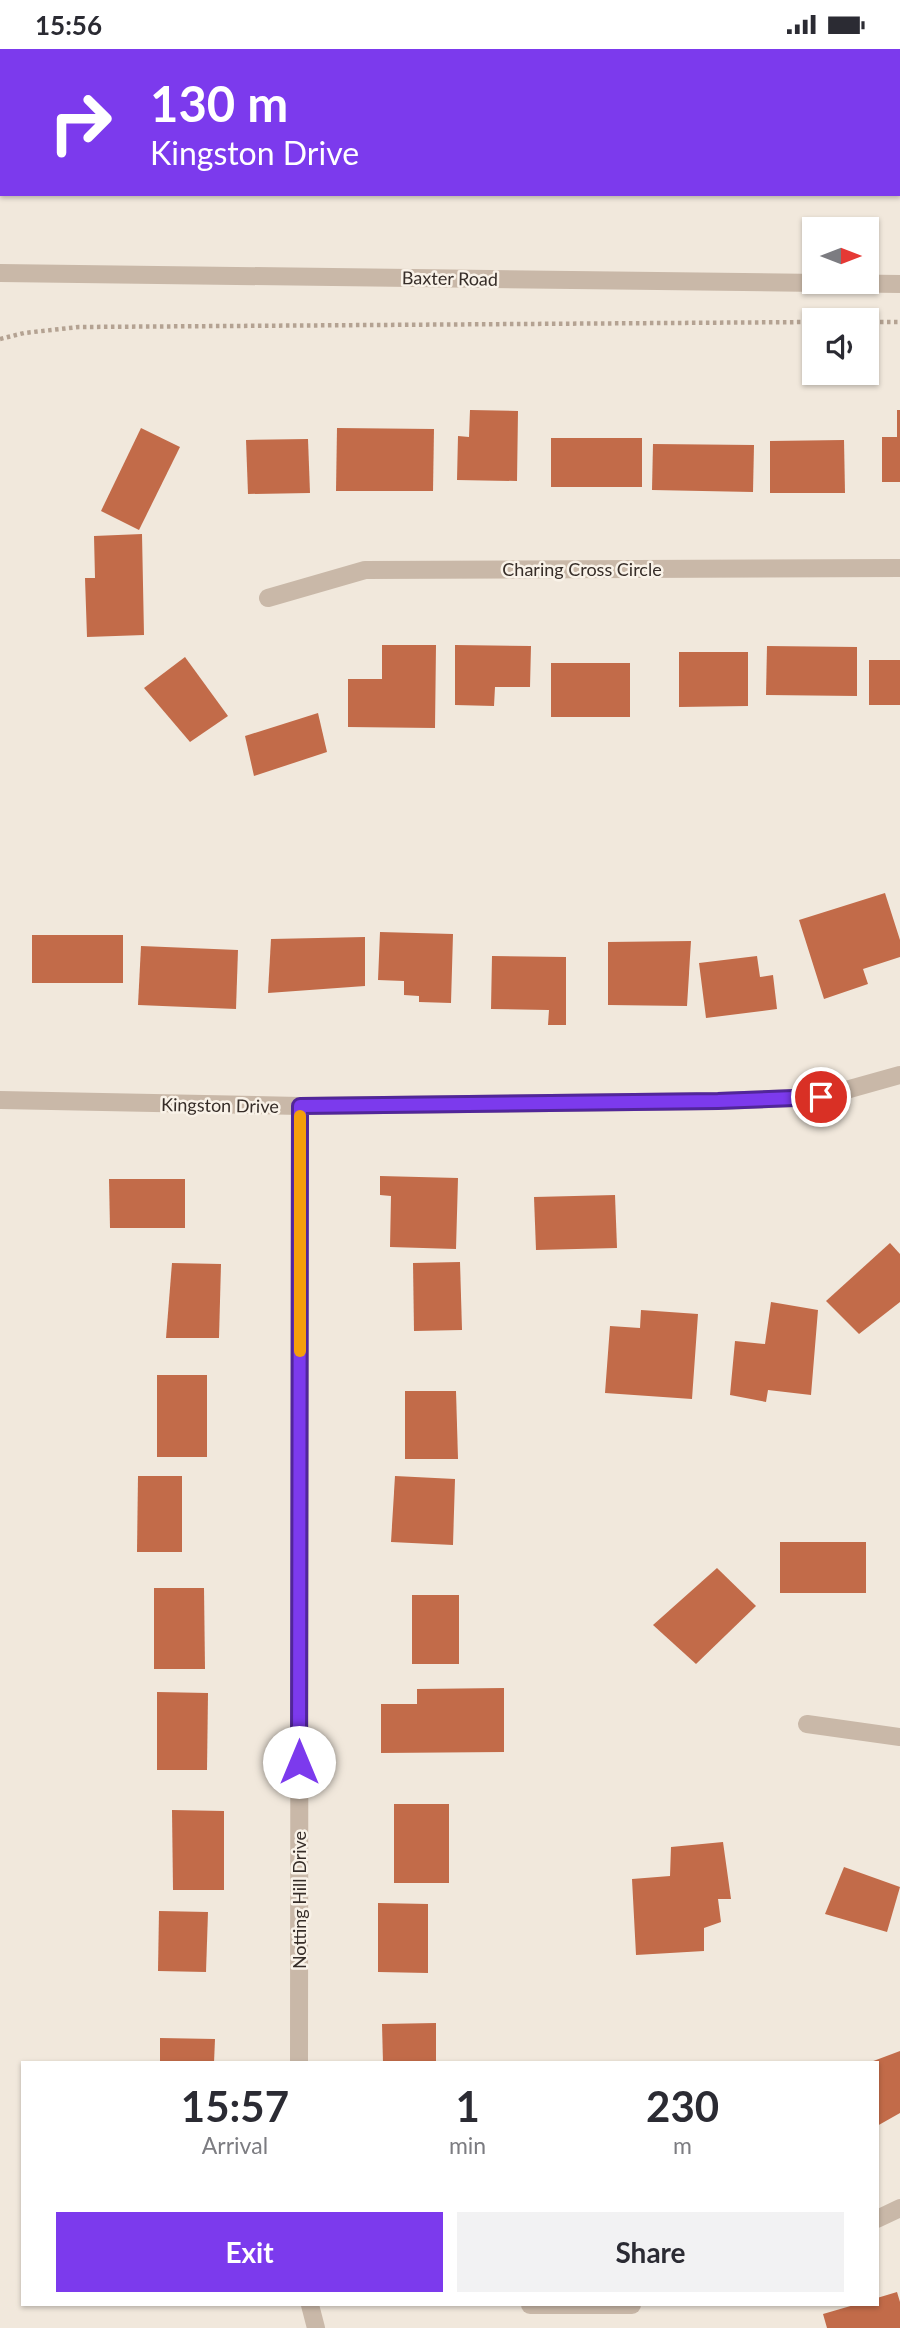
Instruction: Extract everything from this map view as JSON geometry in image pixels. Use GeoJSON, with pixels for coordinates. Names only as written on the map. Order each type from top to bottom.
{"type":"FeatureCollection","features":[{"type":"Feature","properties":{"kind":"street","name":"Baxter Road"},"geometry":{"type":"LineString","coordinates":[[0,273],[900,284]]}},
{"type":"Feature","properties":{"kind":"street","name":"Charing Cross Circle"},"geometry":{"type":"LineString","coordinates":[[268,598],[365,570],[900,568]]}},
{"type":"Feature","properties":{"kind":"street","name":"Kingston Drive"},"geometry":{"type":"LineString","coordinates":[[0,1100],[300,1106],[718,1101],[821,1097],[900,1075]]}},
{"type":"Feature","properties":{"kind":"street","name":"Notting Hill Drive"},"geometry":{"type":"LineString","coordinates":[[299,2061],[300,1106]]}},
{"type":"Feature","properties":{"kind":"street"},"geometry":{"type":"LineString","coordinates":[[807,1724],[900,1737]]}},
{"type":"Feature","properties":{"kind":"street"},"geometry":{"type":"LineString","coordinates":[[879,2218],[900,2208]]}},
{"type":"Feature","properties":{"kind":"street"},"geometry":{"type":"LineString","coordinates":[[310,2306],[316,2328]]}},
{"type":"Feature","properties":{"kind":"path"},"geometry":{"type":"LineString","coordinates":[[0,339],[24,333],[79,327],[802,322]]}},
{"type":"Feature","properties":{"kind":"path"},"geometry":{"type":"LineString","coordinates":[[879,322],[900,322]]}},
{"type":"Feature","properties":{"kind":"building"},"geometry":{"type":"Polygon","coordinates":[[[470,410],[518,411],[517,481],[457,480],[458,436],[469,437],[470,410]]]}},
{"type":"Feature","properties":{"kind":"building"},"geometry":{"type":"Polygon","coordinates":[[[897,410],[900,410],[900,482],[882,482],[882,437],[897,437],[897,410]]]}},
{"type":"Feature","properties":{"kind":"building"},"geometry":{"type":"Polygon","coordinates":[[[141,428],[180,447],[139,530],[101,511],[141,428]]]}},
{"type":"Feature","properties":{"kind":"building"},"geometry":{"type":"Polygon","coordinates":[[[337,428],[434,429],[433,491],[336,491],[337,428]]]}},
{"type":"Feature","properties":{"kind":"building"},"geometry":{"type":"Polygon","coordinates":[[[551,438],[642,438],[642,487],[551,487],[551,438]]]}},
{"type":"Feature","properties":{"kind":"building"},"geometry":{"type":"Polygon","coordinates":[[[308,439],[310,493],[248,494],[246,440],[308,439]]]}},
{"type":"Feature","properties":{"kind":"building"},"geometry":{"type":"Polygon","coordinates":[[[844,440],[845,493],[770,493],[770,441],[844,440]]]}},
{"type":"Feature","properties":{"kind":"building"},"geometry":{"type":"Polygon","coordinates":[[[653,444],[754,445],[753,492],[652,490],[653,444]]]}},
{"type":"Feature","properties":{"kind":"building"},"geometry":{"type":"Polygon","coordinates":[[[142,534],[144,635],[87,637],[85,578],[95,578],[94,536],[142,534]]]}},
{"type":"Feature","properties":{"kind":"building"},"geometry":{"type":"Polygon","coordinates":[[[382,645],[436,645],[435,728],[348,727],[348,679],[382,679],[382,645]]]}},
{"type":"Feature","properties":{"kind":"building"},"geometry":{"type":"Polygon","coordinates":[[[455,645],[531,646],[530,687],[495,687],[494,706],[455,705],[455,645]]]}},
{"type":"Feature","properties":{"kind":"building"},"geometry":{"type":"Polygon","coordinates":[[[767,646],[857,647],[857,696],[766,695],[767,646]]]}},
{"type":"Feature","properties":{"kind":"building"},"geometry":{"type":"Polygon","coordinates":[[[679,652],[748,652],[748,706],[679,707],[679,652]]]}},
{"type":"Feature","properties":{"kind":"building"},"geometry":{"type":"Polygon","coordinates":[[[185,657],[228,716],[190,742],[144,688],[185,657]]]}},
{"type":"Feature","properties":{"kind":"building"},"geometry":{"type":"Polygon","coordinates":[[[869,660],[900,660],[900,705],[869,705],[869,660]]]}},
{"type":"Feature","properties":{"kind":"building"},"geometry":{"type":"Polygon","coordinates":[[[551,663],[630,663],[630,717],[551,717],[551,663]]]}},
{"type":"Feature","properties":{"kind":"building"},"geometry":{"type":"Polygon","coordinates":[[[318,713],[327,752],[254,776],[245,736],[318,713]]]}},
{"type":"Feature","properties":{"kind":"building"},"geometry":{"type":"Polygon","coordinates":[[[885,893],[900,940],[900,957],[863,969],[868,984],[824,999],[799,920],[885,893]]]}},
{"type":"Feature","properties":{"kind":"building"},"geometry":{"type":"Polygon","coordinates":[[[380,932],[453,934],[451,1003],[419,1002],[419,996],[404,995],[404,981],[378,980],[380,932]]]}},
{"type":"Feature","properties":{"kind":"building"},"geometry":{"type":"Polygon","coordinates":[[[32,935],[123,935],[123,983],[32,983],[32,935]]]}},
{"type":"Feature","properties":{"kind":"building"},"geometry":{"type":"Polygon","coordinates":[[[365,937],[365,986],[268,993],[271,939],[365,937]]]}},
{"type":"Feature","properties":{"kind":"building"},"geometry":{"type":"Polygon","coordinates":[[[691,941],[687,1006],[608,1005],[608,942],[691,941]]]}},
{"type":"Feature","properties":{"kind":"building"},"geometry":{"type":"Polygon","coordinates":[[[141,946],[238,950],[236,1009],[138,1005],[141,946]]]}},
{"type":"Feature","properties":{"kind":"building"},"geometry":{"type":"Polygon","coordinates":[[[492,956],[566,957],[566,1025],[548,1025],[549,1010],[491,1009],[492,956]]]}},
{"type":"Feature","properties":{"kind":"building"},"geometry":{"type":"Polygon","coordinates":[[[757,956],[760,977],[773,975],[777,1009],[706,1018],[699,963],[757,956]]]}},
{"type":"Feature","properties":{"kind":"building"},"geometry":{"type":"Polygon","coordinates":[[[380,1176],[458,1178],[456,1249],[390,1247],[391,1196],[380,1195],[380,1176]]]}},
{"type":"Feature","properties":{"kind":"building"},"geometry":{"type":"Polygon","coordinates":[[[109,1179],[185,1179],[185,1228],[110,1228],[109,1179]]]}},
{"type":"Feature","properties":{"kind":"building"},"geometry":{"type":"Polygon","coordinates":[[[615,1195],[617,1248],[536,1250],[534,1197],[615,1195]]]}},
{"type":"Feature","properties":{"kind":"building"},"geometry":{"type":"Polygon","coordinates":[[[890,1243],[900,1254],[900,1302],[859,1334],[826,1301],[890,1243]]]}},
{"type":"Feature","properties":{"kind":"building"},"geometry":{"type":"Polygon","coordinates":[[[460,1262],[462,1330],[414,1331],[413,1263],[460,1262]]]}},
{"type":"Feature","properties":{"kind":"building"},"geometry":{"type":"Polygon","coordinates":[[[172,1263],[221,1264],[219,1338],[166,1338],[172,1263]]]}},
{"type":"Feature","properties":{"kind":"building"},"geometry":{"type":"Polygon","coordinates":[[[771,1302],[818,1310],[811,1395],[768,1390],[766,1402],[730,1395],[735,1341],[765,1344],[771,1302]]]}},
{"type":"Feature","properties":{"kind":"building"},"geometry":{"type":"Polygon","coordinates":[[[641,1310],[698,1314],[692,1399],[605,1393],[610,1326],[640,1328],[641,1310]]]}},
{"type":"Feature","properties":{"kind":"building"},"geometry":{"type":"Polygon","coordinates":[[[157,1375],[207,1375],[207,1457],[157,1457],[157,1375]]]}},
{"type":"Feature","properties":{"kind":"building"},"geometry":{"type":"Polygon","coordinates":[[[405,1391],[456,1391],[458,1459],[405,1459],[405,1391]]]}},
{"type":"Feature","properties":{"kind":"building"},"geometry":{"type":"Polygon","coordinates":[[[138,1476],[182,1476],[182,1552],[137,1552],[138,1476]]]}},
{"type":"Feature","properties":{"kind":"building"},"geometry":{"type":"Polygon","coordinates":[[[395,1476],[455,1479],[453,1545],[391,1542],[395,1476]]]}},
{"type":"Feature","properties":{"kind":"building"},"geometry":{"type":"Polygon","coordinates":[[[780,1542],[866,1542],[866,1593],[780,1593],[780,1542]]]}},
{"type":"Feature","properties":{"kind":"building"},"geometry":{"type":"Polygon","coordinates":[[[717,1568],[756,1606],[696,1664],[653,1625],[717,1568]]]}},
{"type":"Feature","properties":{"kind":"building"},"geometry":{"type":"Polygon","coordinates":[[[154,1588],[204,1588],[205,1669],[154,1669],[154,1588]]]}},
{"type":"Feature","properties":{"kind":"building"},"geometry":{"type":"Polygon","coordinates":[[[412,1595],[459,1595],[459,1664],[412,1664],[412,1595]]]}},
{"type":"Feature","properties":{"kind":"building"},"geometry":{"type":"Polygon","coordinates":[[[504,1688],[504,1752],[381,1753],[381,1704],[417,1704],[417,1689],[504,1688]]]}},
{"type":"Feature","properties":{"kind":"building"},"geometry":{"type":"Polygon","coordinates":[[[157,1692],[208,1693],[207,1770],[157,1770],[157,1692]]]}},
{"type":"Feature","properties":{"kind":"building"},"geometry":{"type":"Polygon","coordinates":[[[394,1804],[449,1804],[449,1883],[394,1883],[394,1804]]]}},
{"type":"Feature","properties":{"kind":"building"},"geometry":{"type":"Polygon","coordinates":[[[172,1810],[224,1811],[224,1890],[173,1890],[172,1810]]]}},
{"type":"Feature","properties":{"kind":"building"},"geometry":{"type":"Polygon","coordinates":[[[723,1842],[731,1899],[718,1899],[721,1922],[704,1928],[704,1951],[636,1955],[632,1879],[670,1876],[671,1847],[723,1842]]]}},
{"type":"Feature","properties":{"kind":"building"},"geometry":{"type":"Polygon","coordinates":[[[844,1867],[900,1887],[887,1932],[825,1914],[844,1867]]]}},
{"type":"Feature","properties":{"kind":"building"},"geometry":{"type":"Polygon","coordinates":[[[378,1903],[428,1904],[428,1973],[378,1972],[378,1903]]]}},
{"type":"Feature","properties":{"kind":"building"},"geometry":{"type":"Polygon","coordinates":[[[159,1911],[208,1912],[206,1972],[158,1971],[159,1911]]]}},
{"type":"Feature","properties":{"kind":"building"},"geometry":{"type":"Polygon","coordinates":[[[436,2023],[436,2061],[383,2061],[382,2024],[436,2023]]]}},
{"type":"Feature","properties":{"kind":"building"},"geometry":{"type":"Polygon","coordinates":[[[160,2038],[215,2039],[214,2061],[160,2061],[160,2038]]]}},
{"type":"Feature","properties":{"kind":"building"},"geometry":{"type":"Polygon","coordinates":[[[900,2051],[900,2113],[879,2125],[879,2061],[873,2061],[900,2051]]]}},
{"type":"Feature","properties":{"kind":"building"},"geometry":{"type":"Polygon","coordinates":[[[897,2292],[900,2302],[900,2328],[827,2328],[823,2314],[851,2306],[879,2306],[879,2297],[897,2292]]]}},
{"type":"Feature","properties":{"kind":"slow traffic"},"geometry":{"type":"LineString","coordinates":[[300,1116],[300,1351]]}},
{"type":"Feature","properties":{"kind":"route"},"geometry":{"type":"LineString","coordinates":[[299,1762],[300,1106],[718,1101],[821,1097]]}}]}
